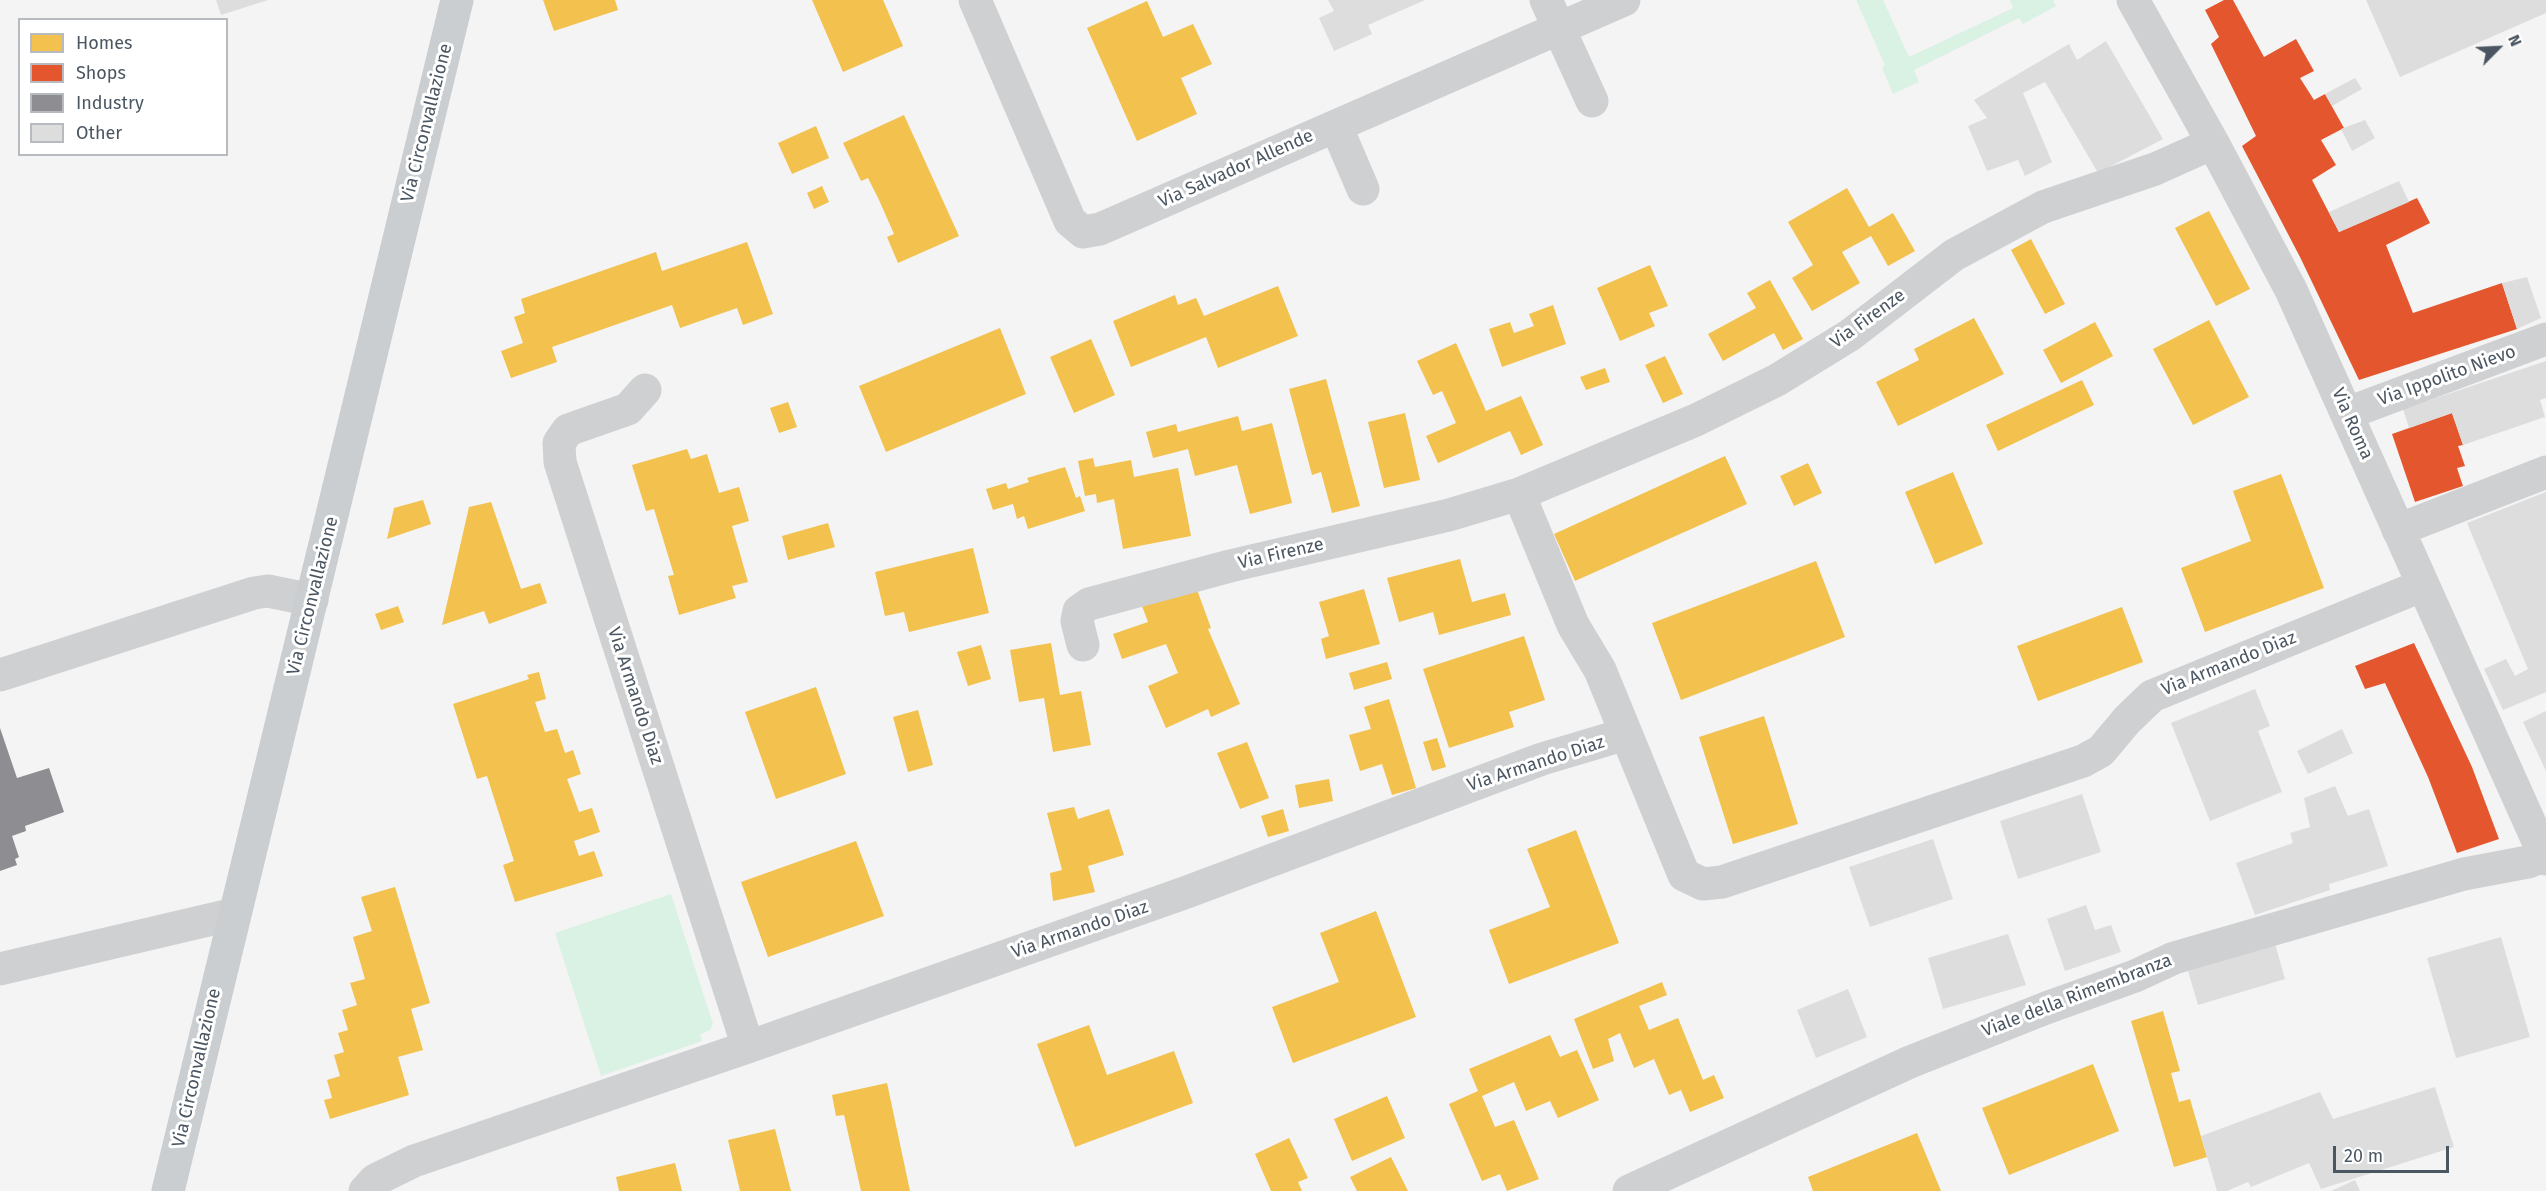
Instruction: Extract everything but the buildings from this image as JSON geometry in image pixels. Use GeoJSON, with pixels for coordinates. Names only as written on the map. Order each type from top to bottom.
{"type":"FeatureCollection","features":[{"type":"Feature","properties":{"kind":"main road","name":"Via Circonvallazione"},"geometry":{"type":"LineString","coordinates":[[168,1191],[457,0]]}},
{"type":"Feature","properties":{"kind":"street","name":"Via Salvador Allende"},"geometry":{"type":"LineString","coordinates":[[975,0],[1070,221],[1083,232],[1100,229],[1336,126],[1553,14],[1611,3]]}},
{"type":"Feature","properties":{"kind":"street","name":"Via Roma"},"geometry":{"type":"LineString","coordinates":[[2139,2],[2291,290],[2348,413],[2421,586],[2545,858]]}},
{"type":"Feature","properties":{"kind":"street"},"geometry":{"type":"LineString","coordinates":[[1553,14],[1592,101]]}},
{"type":"Feature","properties":{"kind":"street"},"geometry":{"type":"LineString","coordinates":[[1336,126],[1363,189]]}},
{"type":"Feature","properties":{"kind":"street","name":"Via Firenze"},"geometry":{"type":"LineString","coordinates":[[1083,645],[1077,621],[1079,611],[1089,604],[1230,566],[1449,515],[1519,494],[1696,420],[1777,380],[1850,335],[1954,255],[2043,207],[2155,169],[2213,142]]}},
{"type":"Feature","properties":{"kind":"street","name":"Via Ippolito Nievo"},"geometry":{"type":"LineString","coordinates":[[2348,413],[2546,339]]}},
{"type":"Feature","properties":{"kind":"street","name":"Via Armando Diaz"},"geometry":{"type":"LineString","coordinates":[[645,390],[628,409],[568,430],[559,443],[560,462],[748,1047]]}},
{"type":"Feature","properties":{"kind":"street"},"geometry":{"type":"LineString","coordinates":[[2398,530],[2546,472]]}},
{"type":"Feature","properties":{"kind":"street"},"geometry":{"type":"LineString","coordinates":[[1519,494],[1573,625],[1600,670],[1626,734]]}},
{"type":"Feature","properties":{"kind":"street","name":"Via Armando Diaz"},"geometry":{"type":"LineString","coordinates":[[365,1191],[375,1180],[414,1161],[748,1047],[1187,892],[1542,759],[1626,734],[1684,875],[1703,884],[1722,882],[2083,761],[2101,751],[2127,720],[2152,696],[2421,586]]}},
{"type":"Feature","properties":{"kind":"street"},"geometry":{"type":"LineString","coordinates":[[0,675],[254,593],[268,591],[312,600]]}},
{"type":"Feature","properties":{"kind":"street","name":"Viale della Rimembranza"},"geometry":{"type":"LineString","coordinates":[[1629,1191],[1910,1062],[2142,973],[2174,958],[2464,874],[2545,858]]}},
{"type":"Feature","properties":{"kind":"street"},"geometry":{"type":"LineString","coordinates":[[0,969],[234,914]]}},
{"type":"Feature","properties":{"kind":"green space"},"geometry":{"type":"Polygon","coordinates":[[[1856,0],[1883,0],[1909,57],[2013,8],[2010,0],[2053,0],[2056,6],[2023,24],[2019,18],[1914,70],[1919,82],[1893,94],[1882,68],[1885,65],[1856,0]]]}},
{"type":"Feature","properties":{"kind":"green space"},"geometry":{"type":"Polygon","coordinates":[[[671,894],[713,1024],[710,1030],[700,1035],[702,1041],[601,1076],[555,933],[671,894]]]}}]}
